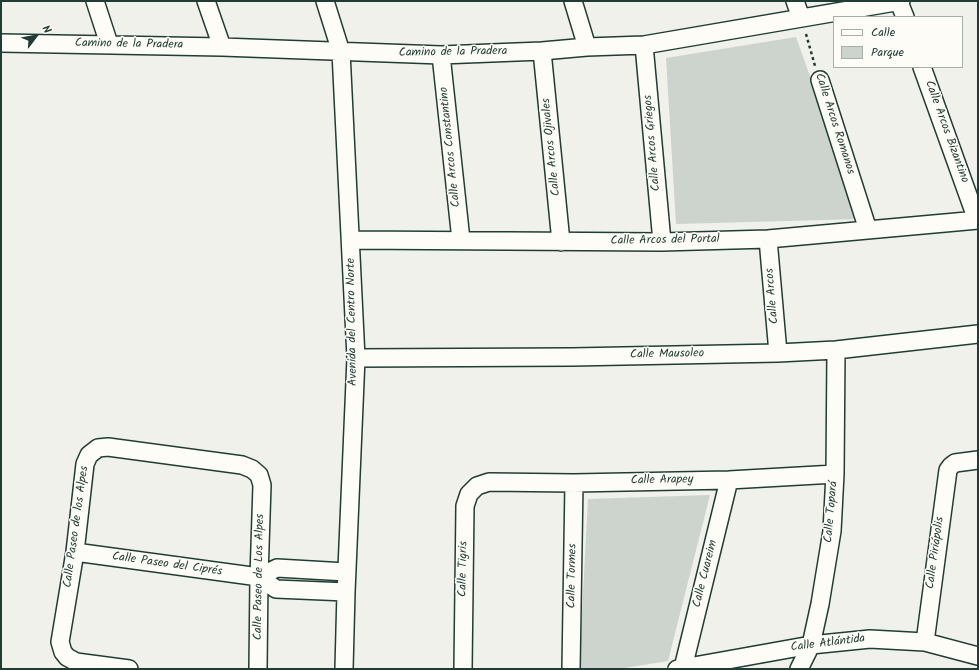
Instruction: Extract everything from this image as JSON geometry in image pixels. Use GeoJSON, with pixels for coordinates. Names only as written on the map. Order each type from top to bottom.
{"type":"FeatureCollection","features":[{"type":"Feature","properties":{"kind":"street"},"geometry":{"type":"LineString","coordinates":[[95,1],[109,44]]}},
{"type":"Feature","properties":{"kind":"street"},"geometry":{"type":"LineString","coordinates":[[206,1],[222,47]]}},
{"type":"Feature","properties":{"kind":"street","name":"Avenida del Centro Norte"},"geometry":{"type":"LineString","coordinates":[[325,1],[341,52],[356,358],[346,572],[344,669]]}},
{"type":"Feature","properties":{"kind":"street"},"geometry":{"type":"LineString","coordinates":[[572,1],[587,47]]}},
{"type":"Feature","properties":{"kind":"street"},"geometry":{"type":"LineString","coordinates":[[795,1],[801,18]]}},
{"type":"Feature","properties":{"kind":"street"},"geometry":{"type":"LineString","coordinates":[[900,1],[904,16]]}},
{"type":"Feature","properties":{"kind":"street","name":"Camino de la Pradera"},"geometry":{"type":"LineString","coordinates":[[1,42],[222,47],[441,55],[542,51],[587,47],[644,45],[900,1]]}},
{"type":"Feature","properties":{"kind":"street","name":"Calle Arcos Griegos"},"geometry":{"type":"LineString","coordinates":[[644,45],[662,242]]}},
{"type":"Feature","properties":{"kind":"street","name":"Calle Arcos Ojivales"},"geometry":{"type":"LineString","coordinates":[[542,51],[561,242]]}},
{"type":"Feature","properties":{"kind":"street","name":"Calle Arcos Constantino"},"geometry":{"type":"LineString","coordinates":[[441,55],[461,240]]}},
{"type":"Feature","properties":{"kind":"street","name":"Calle Arcos Bizantino"},"geometry":{"type":"LineString","coordinates":[[922,68],[977,220]]}},
{"type":"Feature","properties":{"kind":"street","name":"Calle Arcos Romanos"},"geometry":{"type":"LineString","coordinates":[[820,80],[868,230]]}},
{"type":"Feature","properties":{"kind":"street","name":"Calle Arcos del Portal"},"geometry":{"type":"LineString","coordinates":[[351,240],[662,242],[768,239],[977,220]]}},
{"type":"Feature","properties":{"kind":"street","name":"Calle Arcos"},"geometry":{"type":"LineString","coordinates":[[768,239],[778,353]]}},
{"type":"Feature","properties":{"kind":"street","name":"Calle Mausoleo"},"geometry":{"type":"LineString","coordinates":[[356,358],[572,357],[778,353],[836,350],[978,334]]}},
{"type":"Feature","properties":{"kind":"street","name":"Calle Topará"},"geometry":{"type":"LineString","coordinates":[[799,669],[811,645],[820,604],[832,531],[835,474],[836,350]]}},
{"type":"Feature","properties":{"kind":"street","name":"Calle Paseo de los Alpes"},"geometry":{"type":"LineString","coordinates":[[129,669],[76,662],[67,657],[63,652],[60,642],[75,552],[85,464],[88,455],[98,448],[108,447],[242,465],[252,468],[259,475],[262,484]]}},
{"type":"Feature","properties":{"kind":"street","name":"Calle Piriápolis"},"geometry":{"type":"LineString","coordinates":[[925,642],[947,475],[951,466],[962,462],[978,460]]}},
{"type":"Feature","properties":{"kind":"street","name":"Calle Arapey"},"geometry":{"type":"LineString","coordinates":[[488,482],[574,483],[729,480],[835,474]]}},
{"type":"Feature","properties":{"kind":"street","name":"Calle Cuareim"},"geometry":{"type":"LineString","coordinates":[[680,668],[729,480]]}},
{"type":"Feature","properties":{"kind":"street","name":"Calle Tigris"},"geometry":{"type":"LineString","coordinates":[[463,669],[465,506],[469,494],[477,486],[488,482]]}},
{"type":"Feature","properties":{"kind":"street","name":"Calle Tormes"},"geometry":{"type":"LineString","coordinates":[[571,669],[574,483]]}},
{"type":"Feature","properties":{"kind":"street","name":"Calle Paseo de Los Alpes"},"geometry":{"type":"LineString","coordinates":[[258,669],[262,484]]}},
{"type":"Feature","properties":{"kind":"street","name":"Calle Paseo del Ciprés"},"geometry":{"type":"LineString","coordinates":[[75,552],[259,577]]}},
{"type":"Feature","properties":{"kind":"street"},"geometry":{"type":"LineString","coordinates":[[346,572],[277,568],[259,577],[276,589],[346,592]]}},
{"type":"Feature","properties":{"kind":"street","name":"Calle Atlántida"},"geometry":{"type":"LineString","coordinates":[[680,668],[811,645],[870,638],[925,642],[978,656]]}},
{"type":"Feature","properties":{"kind":"path","name":"Calle Arcos Romanos"},"geometry":{"type":"LineString","coordinates":[[801,18],[820,80]]}},
{"type":"Feature","properties":{"kind":"green space"},"geometry":{"type":"Polygon","coordinates":[[[796,37],[861,219],[676,224],[666,58],[796,37]]]}},
{"type":"Feature","properties":{"kind":"green space"},"geometry":{"type":"Polygon","coordinates":[[[710,495],[668,661],[618,669],[579,669],[588,499],[710,495]]]}}]}
